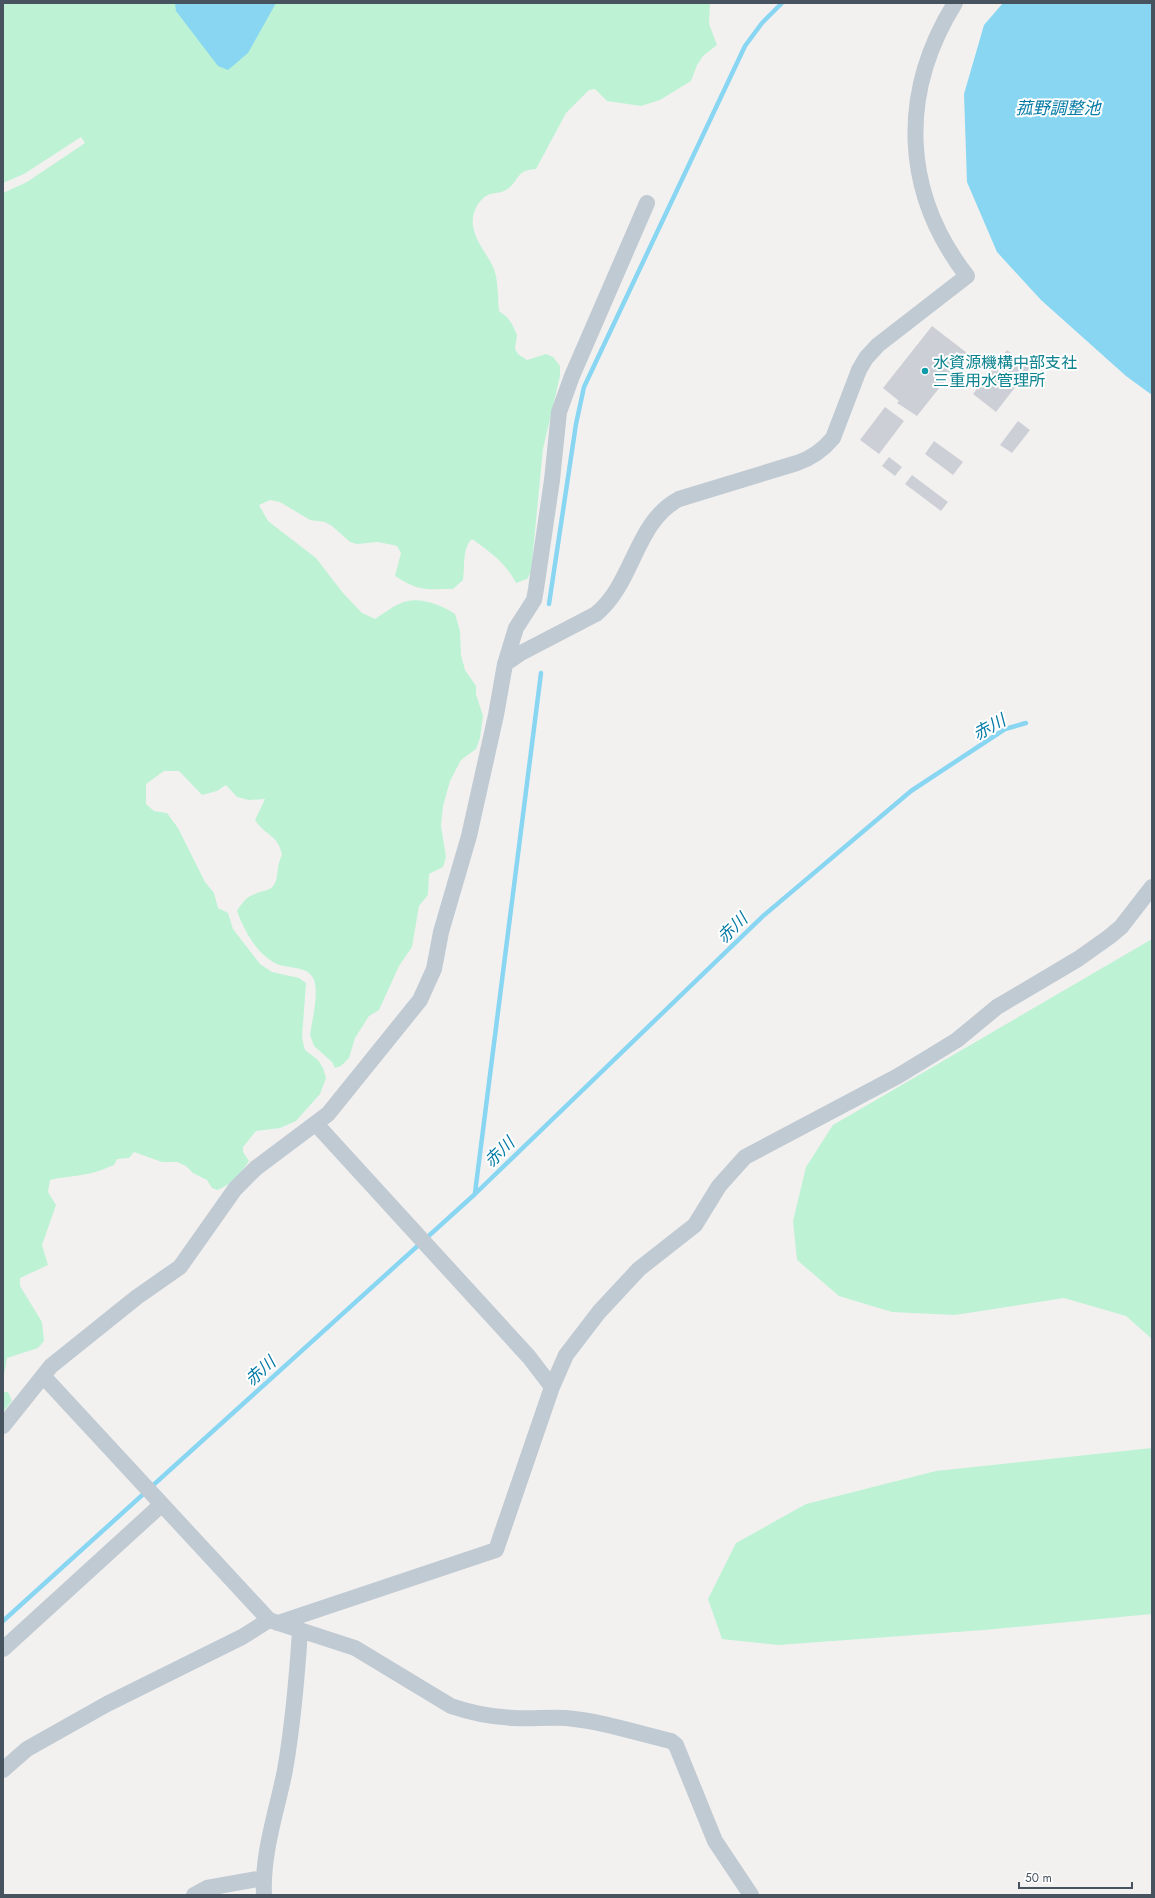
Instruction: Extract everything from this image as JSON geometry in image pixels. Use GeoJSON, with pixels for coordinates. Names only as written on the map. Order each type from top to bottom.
{"type":"FeatureCollection","features":[{"type":"Feature","properties":{"kind":"street"},"geometry":{"type":"LineString","coordinates":[[505,664],[521,653],[596,614],[605,606],[622,584],[650,526],[658,514],[668,505],[679,499],[808,459],[826,447],[833,438],[859,370],[866,358],[878,345],[967,276],[939,233],[923,190],[916,157],[915,131],[919,92],[924,70],[935,40],[955,3]]}},
{"type":"Feature","properties":{"kind":"street"},"geometry":{"type":"LineString","coordinates":[[3,1426],[44,1377],[51,1366],[137,1297],[180,1267],[235,1189],[256,1168],[328,1114],[400,1026],[428,985],[434,969],[441,932],[469,836],[496,716],[505,664],[516,628],[534,600],[552,480],[559,412],[572,376],[647,203]]}},
{"type":"Feature","properties":{"kind":"street"},"geometry":{"type":"LineString","coordinates":[[3,1770],[33,1746],[107,1704],[273,1621],[496,1550],[552,1387],[566,1355],[599,1312],[639,1269],[695,1225],[719,1186],[745,1157],[898,1076],[957,1040],[997,1007],[1078,960],[1121,927],[1152,887]]}},
{"type":"Feature","properties":{"kind":"street"},"geometry":{"type":"LineString","coordinates":[[316,1124],[529,1357],[552,1387]]}},
{"type":"Feature","properties":{"kind":"street"},"geometry":{"type":"LineString","coordinates":[[44,1377],[158,1501],[273,1621],[355,1648],[451,1706],[460,1709],[492,1716],[514,1718],[566,1718],[592,1722],[671,1741],[676,1745],[715,1841],[751,1895]]}},
{"type":"Feature","properties":{"kind":"street"},"geometry":{"type":"LineString","coordinates":[[3,1649],[158,1501]]}},
{"type":"Feature","properties":{"kind":"street"},"geometry":{"type":"LineString","coordinates":[[264,1895],[263,1878],[268,1841],[287,1754],[300,1631]]}},
{"type":"Feature","properties":{"kind":"street"},"geometry":{"type":"LineString","coordinates":[[194,1895],[207,1888],[263,1878]]}},
{"type":"Feature","properties":{"kind":"green space"},"geometry":{"type":"Polygon","coordinates":[[[3,3],[710,3],[709,24],[717,45],[703,56],[697,65],[691,81],[660,100],[641,106],[607,101],[595,89],[589,90],[566,113],[536,169],[524,171],[506,190],[486,196],[479,202],[475,210],[473,226],[475,234],[494,269],[497,284],[499,311],[507,317],[517,335],[515,349],[518,354],[527,360],[546,354],[553,357],[560,366],[560,376],[543,449],[531,572],[527,579],[516,583],[502,564],[491,553],[472,539],[465,553],[463,580],[453,589],[429,589],[417,587],[395,576],[401,553],[397,546],[378,542],[357,544],[350,542],[332,526],[325,522],[310,520],[280,502],[270,500],[259,505],[268,521],[316,558],[343,593],[362,613],[375,619],[406,601],[413,600],[435,604],[455,614],[460,631],[461,655],[465,670],[476,686],[476,694],[483,716],[480,738],[476,749],[461,760],[450,781],[443,806],[441,826],[446,857],[443,867],[429,874],[428,895],[419,906],[412,947],[399,966],[379,1010],[369,1016],[355,1038],[349,1058],[341,1066],[335,1068],[332,1062],[314,1046],[310,1035],[316,992],[314,980],[311,975],[302,969],[284,966],[273,962],[261,952],[251,940],[237,911],[249,897],[272,887],[277,878],[279,863],[282,855],[280,848],[278,843],[255,820],[265,799],[249,800],[237,797],[226,785],[217,791],[202,795],[179,771],[164,771],[146,784],[146,804],[154,811],[167,813],[178,828],[205,882],[214,893],[218,908],[228,913],[233,929],[260,964],[272,972],[299,978],[306,983],[302,1038],[305,1050],[318,1060],[323,1068],[326,1078],[320,1094],[296,1121],[280,1128],[256,1131],[243,1147],[243,1152],[249,1161],[235,1178],[217,1190],[212,1188],[207,1180],[193,1173],[186,1166],[177,1162],[162,1162],[134,1152],[129,1158],[117,1159],[114,1165],[98,1171],[50,1180],[48,1192],[56,1205],[42,1245],[48,1265],[20,1278],[20,1286],[42,1322],[44,1341],[38,1348],[7,1358],[3,1381],[3,193],[27,182],[85,143],[81,137],[24,174],[3,183],[3,3]]]}},
{"type":"Feature","properties":{"kind":"green space"},"geometry":{"type":"Polygon","coordinates":[[[1152,939],[1152,1339],[1126,1316],[1064,1298],[955,1315],[892,1312],[839,1296],[797,1260],[793,1221],[806,1167],[833,1125],[1152,939]]]}},
{"type":"Feature","properties":{"kind":"green space"},"geometry":{"type":"Polygon","coordinates":[[[3,1392],[8,1392],[12,1401],[3,1412],[3,1392]]]}},
{"type":"Feature","properties":{"kind":"green space"},"geometry":{"type":"Polygon","coordinates":[[[1152,1448],[1152,1614],[984,1630],[778,1645],[722,1639],[708,1599],[736,1543],[806,1504],[936,1471],[1152,1448]]]}},
{"type":"Feature","properties":{"kind":"water"},"geometry":{"type":"Polygon","coordinates":[[[175,3],[276,3],[248,53],[228,70],[218,66],[176,11],[175,3]]]}},
{"type":"Feature","properties":{"kind":"water","name":"菰野調整池"},"geometry":{"type":"Polygon","coordinates":[[[1003,3],[1152,3],[1152,395],[1126,376],[1041,300],[997,252],[967,182],[964,94],[984,25],[1003,3]]]}},
{"type":"Feature","properties":{"kind":"building","name":"水資源機構中部支社 三重用水管理所"},"geometry":{"type":"Polygon","coordinates":[[[932,326],[967,353],[917,416],[897,403],[899,401],[883,388],[932,326]]]}},
{"type":"Feature","properties":{"kind":"building"},"geometry":{"type":"Polygon","coordinates":[[[1007,350],[1030,368],[996,412],[973,394],[1007,350]]]}},
{"type":"Feature","properties":{"kind":"building"},"geometry":{"type":"Polygon","coordinates":[[[885,407],[904,421],[879,454],[860,440],[885,407]]]}},
{"type":"Feature","properties":{"kind":"building"},"geometry":{"type":"Polygon","coordinates":[[[1018,421],[1030,430],[1012,453],[1000,445],[1018,421]]]}},
{"type":"Feature","properties":{"kind":"building"},"geometry":{"type":"Polygon","coordinates":[[[934,441],[963,462],[953,475],[925,454],[934,441]]]}},
{"type":"Feature","properties":{"kind":"building"},"geometry":{"type":"Polygon","coordinates":[[[889,457],[902,467],[895,476],[882,466],[889,457]]]}},
{"type":"Feature","properties":{"kind":"building"},"geometry":{"type":"Polygon","coordinates":[[[912,475],[948,502],[941,511],[905,484],[912,475]]]}},
{"type":"Feature","properties":{"kind":"waterway"},"geometry":{"type":"LineString","coordinates":[[549,604],[576,424],[584,387],[745,46],[762,23],[782,3]]}},
{"type":"Feature","properties":{"kind":"waterway"},"geometry":{"type":"LineString","coordinates":[[475,1193],[541,673]]}},
{"type":"Feature","properties":{"kind":"waterway","name":"赤川"},"geometry":{"type":"LineString","coordinates":[[3,1621],[475,1194],[763,916],[911,791],[1005,729],[1026,723]]}},
{"type":"Feature","properties":{"kind":"place","name":"水資源機構中部支社 三重用水管理所"},"geometry":{"type":"Point","coordinates":[925,371]}}]}
